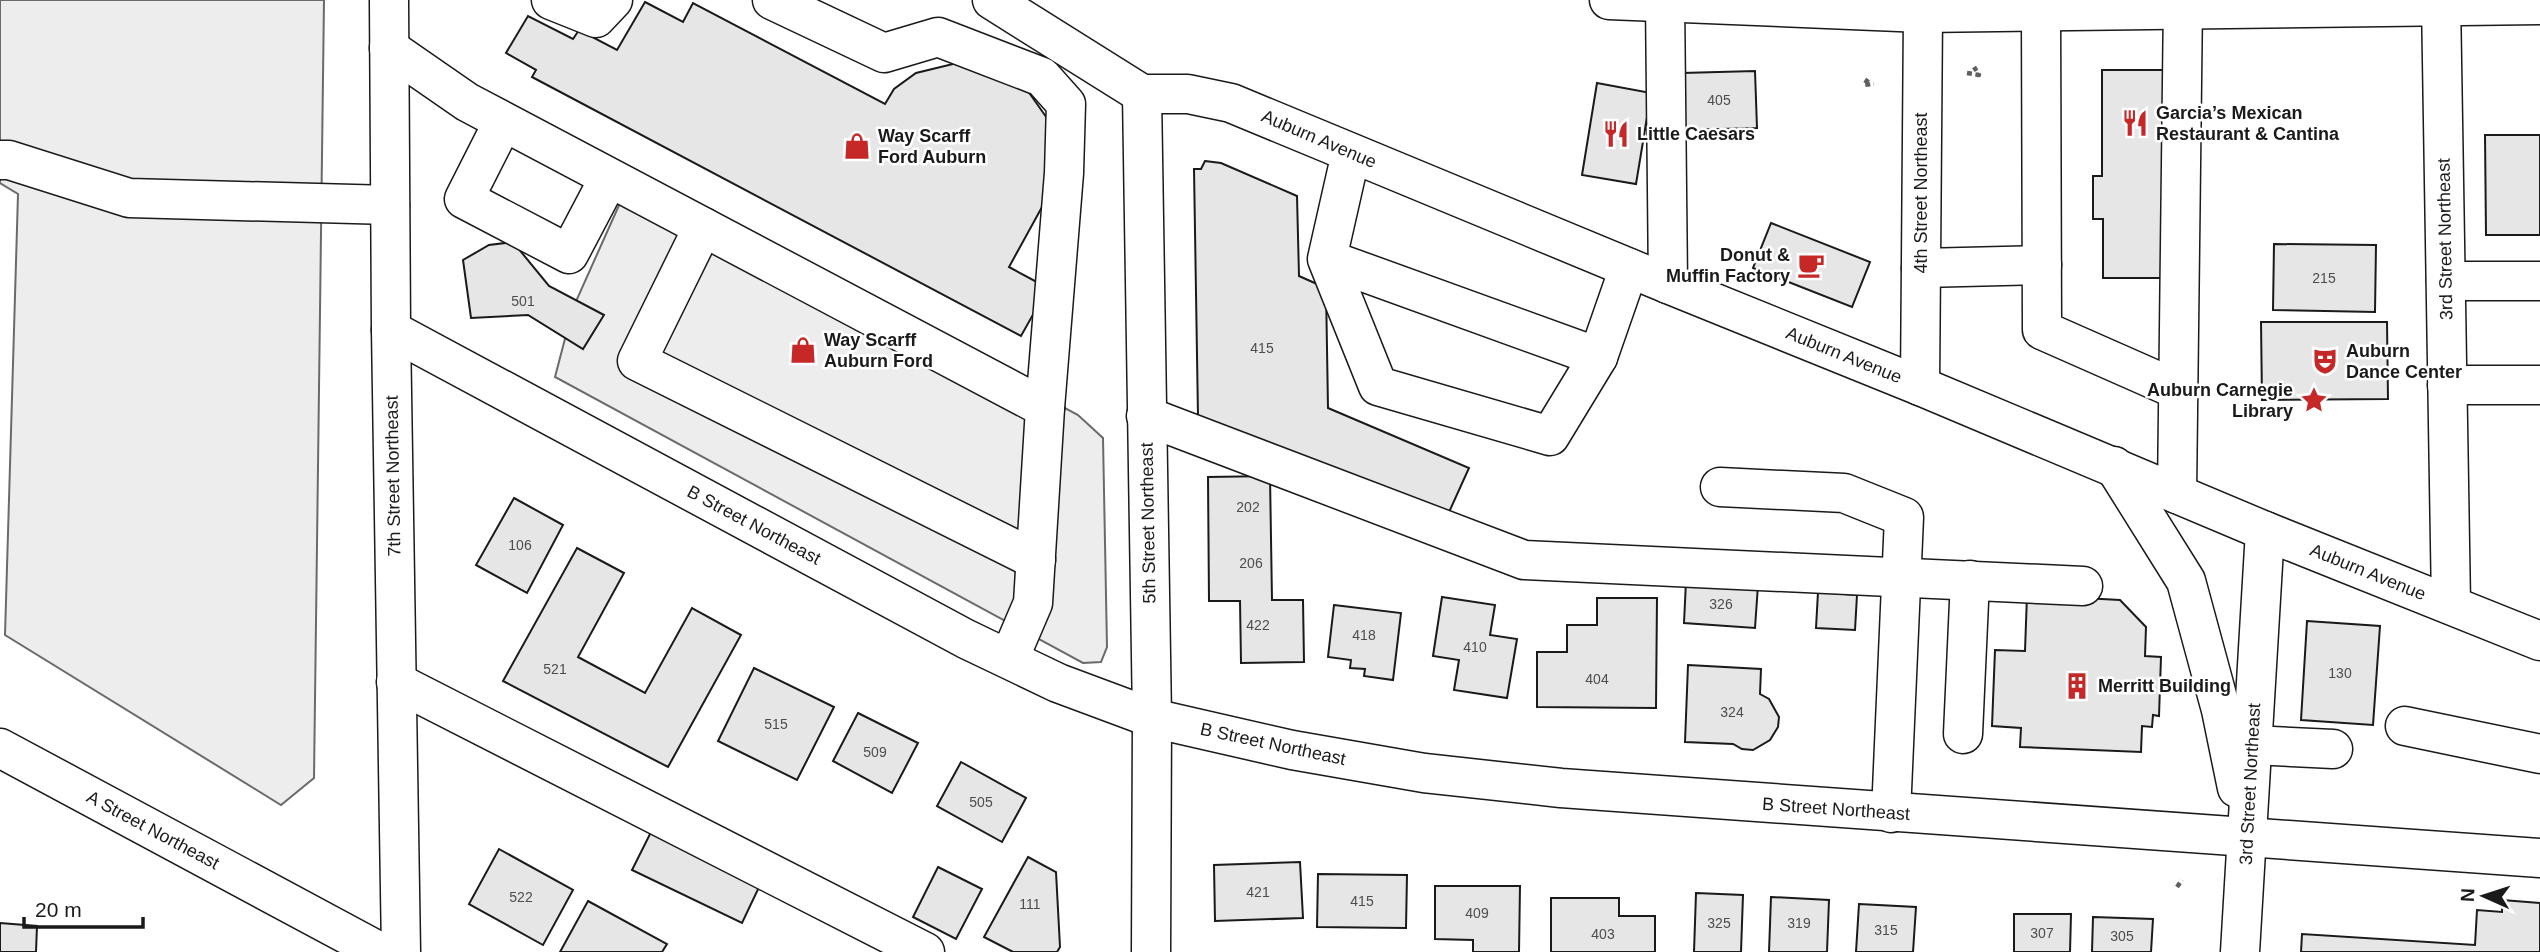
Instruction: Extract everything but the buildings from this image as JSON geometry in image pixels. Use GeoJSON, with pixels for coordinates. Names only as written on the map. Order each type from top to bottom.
{"type":"FeatureCollection","features":[{"type":"Feature","properties":{"kind":"street","name":"7th Street Northeast"},"geometry":{"type":"LineString","coordinates":[[389,0],[391,330],[401,952]]}},
{"type":"Feature","properties":{"kind":"street"},"geometry":{"type":"LineString","coordinates":[[551,0],[596,18],[613,0]]}},
{"type":"Feature","properties":{"kind":"street"},"geometry":{"type":"LineString","coordinates":[[772,0],[884,53],[938,37],[1042,77],[1066,104],[1064,173],[1033,603],[1009,659]]}},
{"type":"Feature","properties":{"kind":"street"},"geometry":{"type":"LineString","coordinates":[[992,0],[1142,94]]}},
{"type":"Feature","properties":{"kind":"street"},"geometry":{"type":"LineString","coordinates":[[1609,0],[2041,11],[2183,5],[2540,5]]}},
{"type":"Feature","properties":{"kind":"street"},"geometry":{"type":"LineString","coordinates":[[1665,2],[1668,284]]}},
{"type":"Feature","properties":{"kind":"street","name":"3rd Street Northeast"},"geometry":{"type":"LineString","coordinates":[[2441,3],[2451,604]]}},
{"type":"Feature","properties":{"kind":"street"},"geometry":{"type":"LineString","coordinates":[[2176,494],[2183,5]]}},
{"type":"Feature","properties":{"kind":"street","name":"4th Street Northeast"},"geometry":{"type":"LineString","coordinates":[[1920,386],[1923,6]]}},
{"type":"Feature","properties":{"kind":"street"},"geometry":{"type":"LineString","coordinates":[[2041,11],[2042,330],[2178,390]]}},
{"type":"Feature","properties":{"kind":"street"},"geometry":{"type":"LineString","coordinates":[[389,48],[467,102],[503,122],[1045,408]]}},
{"type":"Feature","properties":{"kind":"street","name":"Auburn Avenue"},"geometry":{"type":"LineString","coordinates":[[1142,94],[1188,94],[1231,103],[2114,466],[2265,531],[2540,641]]}},
{"type":"Feature","properties":{"kind":"street","name":"5th Street Northeast"},"geometry":{"type":"LineString","coordinates":[[1142,94],[1152,718],[1151,952]]}},
{"type":"Feature","properties":{"kind":"street"},"geometry":{"type":"LineString","coordinates":[[503,122],[464,200],[569,254],[609,178]]}},
{"type":"Feature","properties":{"kind":"street"},"geometry":{"type":"LineString","coordinates":[[1352,153],[1327,259],[1378,386],[1550,436],[1598,357],[1629,268]]}},
{"type":"Feature","properties":{"kind":"street"},"geometry":{"type":"LineString","coordinates":[[0,160],[9,160],[129,198],[390,205]]}},
{"type":"Feature","properties":{"kind":"street"},"geometry":{"type":"LineString","coordinates":[[703,227],[637,361],[1036,560]]}},
{"type":"Feature","properties":{"kind":"street"},"geometry":{"type":"LineString","coordinates":[[1327,259],[1598,357]]}},
{"type":"Feature","properties":{"kind":"street"},"geometry":{"type":"LineString","coordinates":[[1921,268],[2042,265]]}},
{"type":"Feature","properties":{"kind":"street"},"geometry":{"type":"LineString","coordinates":[[2446,281],[2540,281]]}},
{"type":"Feature","properties":{"kind":"street","name":"B Street Northeast"},"geometry":{"type":"LineString","coordinates":[[391,330],[966,639],[1058,683],[1152,718],[1292,750],[1424,773],[1561,788],[2540,858]]}},
{"type":"Feature","properties":{"kind":"street"},"geometry":{"type":"LineString","coordinates":[[2447,385],[2540,385]]}},
{"type":"Feature","properties":{"kind":"street"},"geometry":{"type":"LineString","coordinates":[[1146,416],[1524,560],[2083,586]]}},
{"type":"Feature","properties":{"kind":"street"},"geometry":{"type":"LineString","coordinates":[[2114,466],[2186,581],[2221,710],[2247,838]]}},
{"type":"Feature","properties":{"kind":"street"},"geometry":{"type":"LineString","coordinates":[[1720,487],[1844,493],[1904,517],[1891,813]]}},
{"type":"Feature","properties":{"kind":"street","name":"3rd Street Northeast"},"geometry":{"type":"LineString","coordinates":[[2240,952],[2265,531]]}},
{"type":"Feature","properties":{"kind":"street"},"geometry":{"type":"LineString","coordinates":[[1963,734],[1970,580]]}},
{"type":"Feature","properties":{"kind":"street"},"geometry":{"type":"LineString","coordinates":[[396,682],[925,952]]}},
{"type":"Feature","properties":{"kind":"street"},"geometry":{"type":"LineString","coordinates":[[2405,726],[2540,754]]}},
{"type":"Feature","properties":{"kind":"street"},"geometry":{"type":"LineString","coordinates":[[2252,745],[2333,749]]}},
{"type":"Feature","properties":{"kind":"street","name":"A Street Northeast"},"geometry":{"type":"LineString","coordinates":[[0,748],[380,952]]}},
{"type":"Feature","properties":{"kind":"path"},"geometry":{"type":"LineString","coordinates":[[1967,73],[1979,75],[1974,67]]}},
{"type":"Feature","properties":{"kind":"path"},"geometry":{"type":"LineString","coordinates":[[1868,79],[1864,85],[1874,84]]}},
{"type":"Feature","properties":{"kind":"path"},"geometry":{"type":"LineString","coordinates":[[2176,887],[2182,880]]}},
{"type":"Feature","properties":{"kind":"shaded area"},"geometry":{"type":"Polygon","coordinates":[[[0,0],[324,0],[314,778],[281,805],[5,635],[18,194],[0,183],[0,0]]]}},
{"type":"Feature","properties":{"kind":"shaded area"},"geometry":{"type":"Polygon","coordinates":[[[633,174],[1078,415],[1103,438],[1107,647],[1101,662],[1083,663],[555,377],[573,308],[633,174]]]}},
{"type":"Feature","properties":{"kind":"place","name":"Garcia’s Mexican Restaurant & Cantina"},"geometry":{"type":"Point","coordinates":[2135,123]}},
{"type":"Feature","properties":{"kind":"place","name":"Little Caesars"},"geometry":{"type":"Point","coordinates":[1616,134]}},
{"type":"Feature","properties":{"kind":"place","name":"Way Scarff Ford Auburn"},"geometry":{"type":"Point","coordinates":[857,146]}},
{"type":"Feature","properties":{"kind":"place","name":"Donut & Muffin Factory"},"geometry":{"type":"Point","coordinates":[1811,265]}},
{"type":"Feature","properties":{"kind":"place","name":"Way Scarff Auburn Ford"},"geometry":{"type":"Point","coordinates":[803,350]}},
{"type":"Feature","properties":{"kind":"place","name":"Auburn Dance Center"},"geometry":{"type":"Point","coordinates":[2325,361]}},
{"type":"Feature","properties":{"kind":"place","name":"Auburn Carnegie Library"},"geometry":{"type":"Point","coordinates":[2314,400]}},
{"type":"Feature","properties":{"kind":"place","name":"Merritt Building"},"geometry":{"type":"Point","coordinates":[2077,686]}}]}
